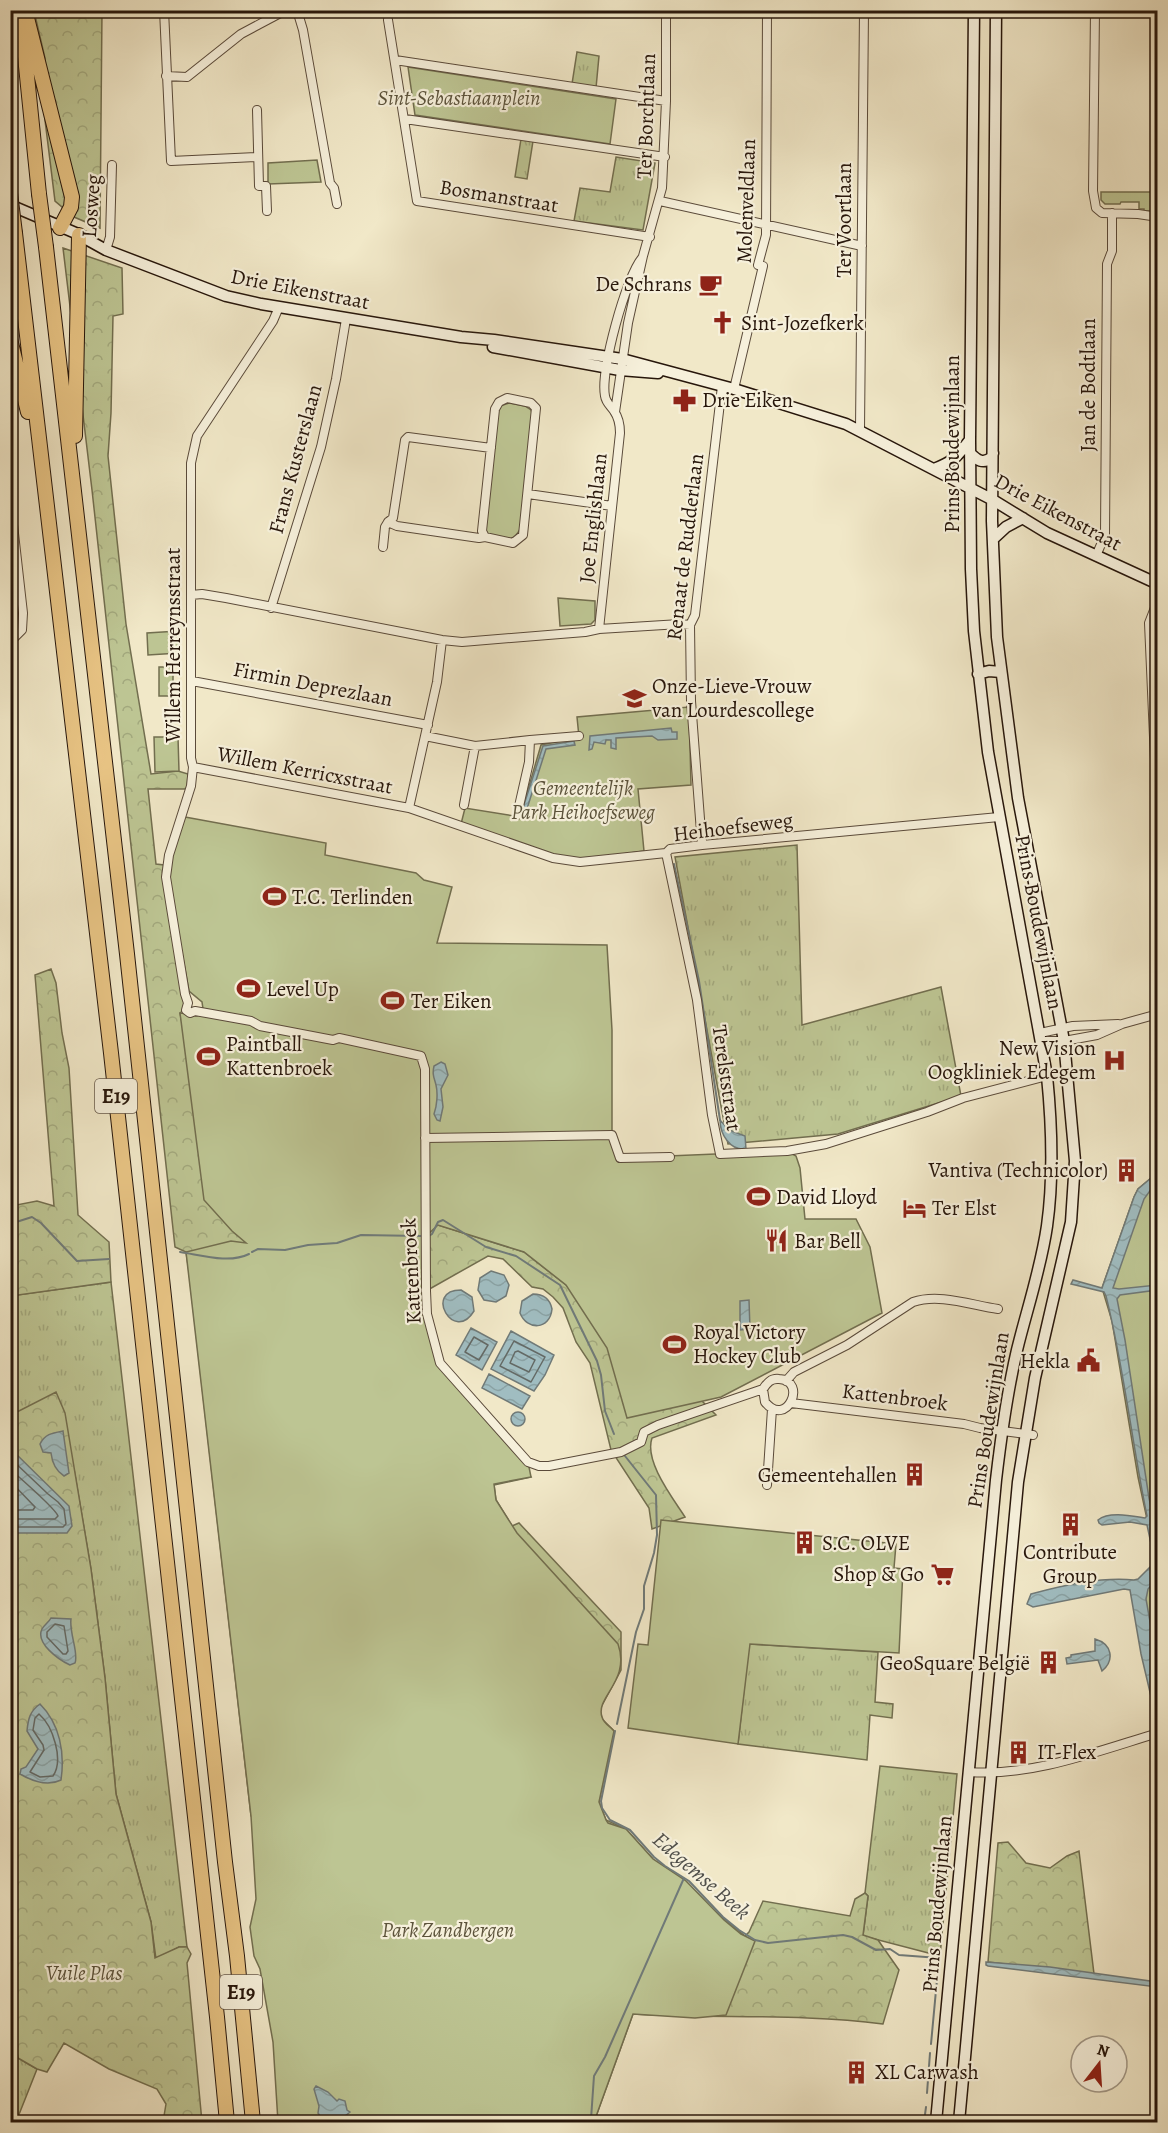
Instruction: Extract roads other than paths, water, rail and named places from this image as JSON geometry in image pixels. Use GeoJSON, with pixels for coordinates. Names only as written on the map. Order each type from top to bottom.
{"type":"FeatureCollection","features":[{"type":"Feature","properties":{"kind":"highway","name":"E19"},"geometry":{"type":"LineString","coordinates":[[20,10],[237,1956],[253,2122]]}},
{"type":"Feature","properties":{"kind":"highway"},"geometry":{"type":"LineString","coordinates":[[25,10],[39,57],[72,197],[71,207],[60,228]]}},
{"type":"Feature","properties":{"kind":"highway","name":"E19"},"geometry":{"type":"LineString","coordinates":[[11,203],[113,1064],[214,1983],[227,2122]]}},
{"type":"Feature","properties":{"kind":"highway"},"geometry":{"type":"LineString","coordinates":[[73,478],[77,390],[79,235]]}},
{"type":"Feature","properties":{"kind":"highway"},"geometry":{"type":"LineString","coordinates":[[10,339],[43,471]]}},
{"type":"Feature","properties":{"kind":"main road","name":"Prins Boudewijnlaan"},"geometry":{"type":"LineString","coordinates":[[936,2122],[996,1480],[998,1431],[1046,1228],[1051,1175],[1047,1076],[999,817],[978,674],[971,570],[974,10]]}},
{"type":"Feature","properties":{"kind":"main road","name":"Prins Boudewijnlaan"},"geometry":{"type":"LineString","coordinates":[[959,2122],[1018,1482],[1029,1435],[1045,1332],[1071,1222],[1075,1161],[1064,1041],[1018,798],[1001,672],[993,539],[996,10]]}},
{"type":"Feature","properties":{"kind":"main road","name":"Drie Eikenstraat"},"geometry":{"type":"LineString","coordinates":[[11,203],[60,228],[226,296],[461,338],[496,348],[608,362],[673,373],[734,389],[846,424],[971,488],[1047,533],[1158,584]]}},
{"type":"Feature","properties":{"kind":"main road"},"geometry":{"type":"LineString","coordinates":[[934,469],[949,464],[970,440]]}},
{"type":"Feature","properties":{"kind":"main road"},"geometry":{"type":"LineString","coordinates":[[970,453],[979,461],[988,460],[993,453]]}},
{"type":"Feature","properties":{"kind":"main road"},"geometry":{"type":"LineString","coordinates":[[993,539],[1006,527],[1023,518]]}},
{"type":"Feature","properties":{"kind":"main road"},"geometry":{"type":"LineString","coordinates":[[978,674],[989,670],[1001,672]]}},
{"type":"Feature","properties":{"kind":"street"},"geometry":{"type":"LineString","coordinates":[[164,10],[171,161],[257,157]]}},
{"type":"Feature","properties":{"kind":"street"},"geometry":{"type":"LineString","coordinates":[[166,76],[187,77],[241,34],[286,10]]}},
{"type":"Feature","properties":{"kind":"street"},"geometry":{"type":"LineString","coordinates":[[297,10],[303,30],[330,183],[334,188],[337,204]]}},
{"type":"Feature","properties":{"kind":"street","name":"Ter Borchtlaan"},"geometry":{"type":"LineString","coordinates":[[621,364],[643,256],[660,201],[665,169],[666,10]]}},
{"type":"Feature","properties":{"kind":"street","name":"Molenveldlaan"},"geometry":{"type":"LineString","coordinates":[[734,389],[763,266],[758,265],[767,225],[767,10]]}},
{"type":"Feature","properties":{"kind":"street","name":"Ter Voortlaan"},"geometry":{"type":"LineString","coordinates":[[860,430],[864,10]]}},
{"type":"Feature","properties":{"kind":"street"},"geometry":{"type":"LineString","coordinates":[[1095,10],[1093,191],[1096,208],[1102,213],[1158,217]]}},
{"type":"Feature","properties":{"kind":"street","name":"Bosmanstraat"},"geometry":{"type":"LineString","coordinates":[[388,20],[417,201],[650,237]]}},
{"type":"Feature","properties":{"kind":"street"},"geometry":{"type":"LineString","coordinates":[[395,60],[666,101]]}},
{"type":"Feature","properties":{"kind":"street"},"geometry":{"type":"LineString","coordinates":[[257,110],[258,186],[266,186],[267,211]]}},
{"type":"Feature","properties":{"kind":"street"},"geometry":{"type":"LineString","coordinates":[[405,119],[665,157]]}},
{"type":"Feature","properties":{"kind":"street","name":"Losweg"},"geometry":{"type":"LineString","coordinates":[[107,247],[112,165]]}},
{"type":"Feature","properties":{"kind":"street"},"geometry":{"type":"LineString","coordinates":[[660,201],[862,246]]}},
{"type":"Feature","properties":{"kind":"street","name":"Jan de Bodtlaan"},"geometry":{"type":"LineString","coordinates":[[1096,556],[1105,536],[1107,264],[1112,251],[1112,213]]}},
{"type":"Feature","properties":{"kind":"street","name":"Ter Borchtlaan"},"geometry":{"type":"LineString","coordinates":[[608,362],[618,319],[634,268],[643,256]]}},
{"type":"Feature","properties":{"kind":"street","name":"Willem Herreynsstraat"},"geometry":{"type":"LineString","coordinates":[[188,1003],[166,877],[194,767],[191,758],[191,463],[197,435],[273,321],[279,307]]}},
{"type":"Feature","properties":{"kind":"street","name":"Frans Kusterslaan"},"geometry":{"type":"LineString","coordinates":[[271,608],[321,447],[346,319]]}},
{"type":"Feature","properties":{"kind":"street","name":"Joe Englishlaan"},"geometry":{"type":"LineString","coordinates":[[598,629],[620,434],[615,412],[605,398],[608,362]]}},
{"type":"Feature","properties":{"kind":"street","name":"Joe Englishlaan"},"geometry":{"type":"LineString","coordinates":[[615,412],[621,364]]}},
{"type":"Feature","properties":{"kind":"street","name":"Renaat de Rudderlaan"},"geometry":{"type":"LineString","coordinates":[[702,845],[692,712],[690,625],[695,615],[722,386]]}},
{"type":"Feature","properties":{"kind":"street"},"geometry":{"type":"LineString","coordinates":[[388,522],[409,528],[485,537],[513,543],[519,540],[522,536],[528,494],[536,408],[531,403],[507,398],[499,402],[495,409],[482,531],[485,537]]}},
{"type":"Feature","properties":{"kind":"street"},"geometry":{"type":"LineString","coordinates":[[382,547],[386,526],[393,518],[405,440],[408,437],[490,448]]}},
{"type":"Feature","properties":{"kind":"street"},"geometry":{"type":"LineString","coordinates":[[528,494],[612,506]]}},
{"type":"Feature","properties":{"kind":"street"},"geometry":{"type":"LineString","coordinates":[[10,498],[23,613],[22,630],[10,642]]}},
{"type":"Feature","properties":{"kind":"street"},"geometry":{"type":"LineString","coordinates":[[191,595],[202,594],[462,642],[598,629],[690,625]]}},
{"type":"Feature","properties":{"kind":"street"},"geometry":{"type":"LineString","coordinates":[[1158,600],[1149,623],[1158,828]]}},
{"type":"Feature","properties":{"kind":"street"},"geometry":{"type":"LineString","coordinates":[[409,808],[428,725],[442,640]]}},
{"type":"Feature","properties":{"kind":"street","name":"Firmin Deprezlaan"},"geometry":{"type":"LineString","coordinates":[[192,681],[428,725]]}},
{"type":"Feature","properties":{"kind":"street"},"geometry":{"type":"LineString","coordinates":[[425,736],[475,746],[579,736]]}},
{"type":"Feature","properties":{"kind":"street"},"geometry":{"type":"LineString","coordinates":[[517,815],[529,762],[530,740]]}},
{"type":"Feature","properties":{"kind":"street"},"geometry":{"type":"LineString","coordinates":[[464,805],[475,746]]}},
{"type":"Feature","properties":{"kind":"street","name":"Willem Kerricxstraat"},"geometry":{"type":"LineString","coordinates":[[194,767],[409,808]]}},
{"type":"Feature","properties":{"kind":"street","name":"Heihoefseweg"},"geometry":{"type":"LineString","coordinates":[[409,808],[553,858],[580,862],[666,852],[670,849],[702,845],[999,817]]}},
{"type":"Feature","properties":{"kind":"street","name":"Terelststraat"},"geometry":{"type":"LineString","coordinates":[[666,852],[699,1012],[712,1115],[720,1154],[787,1151],[817,1146],[927,1113],[963,1098],[1047,1076]]}},
{"type":"Feature","properties":{"kind":"street","name":"Kattenbroek"},"geometry":{"type":"LineString","coordinates":[[188,1003],[186,1010],[190,1013],[195,1011],[251,1021],[260,1026],[333,1040],[339,1038],[421,1056],[425,1069],[427,1314],[440,1363],[528,1462],[539,1466],[549,1466],[621,1452],[640,1442],[644,1432],[658,1425],[763,1389],[772,1380],[786,1381],[794,1372],[846,1345],[913,1302],[935,1299],[998,1309]]}},
{"type":"Feature","properties":{"kind":"street"},"geometry":{"type":"LineString","coordinates":[[1041,1037],[1064,1041],[1097,1035],[1122,1024],[1158,1014]]}},
{"type":"Feature","properties":{"kind":"street"},"geometry":{"type":"LineString","coordinates":[[1041,1037],[1062,1028],[1093,1024],[1122,1024]]}},
{"type":"Feature","properties":{"kind":"street"},"geometry":{"type":"LineString","coordinates":[[424,1138],[612,1135],[620,1158],[670,1156]]}},
{"type":"Feature","properties":{"kind":"street"},"geometry":{"type":"LineString","coordinates":[[786,1381],[793,1389],[791,1403]]}},
{"type":"Feature","properties":{"kind":"street"},"geometry":{"type":"LineString","coordinates":[[763,1389],[765,1402],[772,1408],[767,1485]]}},
{"type":"Feature","properties":{"kind":"street","name":"Kattenbroek"},"geometry":{"type":"LineString","coordinates":[[772,1408],[782,1409],[791,1403],[964,1424],[1029,1435]]}},
{"type":"Feature","properties":{"kind":"street"},"geometry":{"type":"LineString","coordinates":[[969,1772],[991,1774],[1067,1761],[1158,1732]]}},
{"type":"Feature","properties":{"kind":"water"},"geometry":{"type":"Polygon","coordinates":[[[671,728],[672,732],[677,732],[677,739],[658,740],[652,736],[616,738],[616,749],[611,748],[611,740],[606,740],[605,744],[594,742],[592,749],[589,750],[590,736],[671,728]]]}},
{"type":"Feature","properties":{"kind":"water"},"geometry":{"type":"Polygon","coordinates":[[[574,741],[575,745],[546,749],[524,818],[520,817],[543,746],[574,741]]]}},
{"type":"Feature","properties":{"kind":"water"},"geometry":{"type":"Polygon","coordinates":[[[441,1062],[445,1064],[448,1075],[441,1089],[443,1107],[440,1121],[434,1114],[437,1088],[433,1072],[434,1066],[441,1062]]]}},
{"type":"Feature","properties":{"kind":"water"},"geometry":{"type":"Polygon","coordinates":[[[720,1120],[729,1130],[745,1136],[746,1149],[735,1147],[727,1140],[720,1120]]]}},
{"type":"Feature","properties":{"kind":"water"},"geometry":{"type":"Polygon","coordinates":[[[1157,1173],[1157,1181],[1144,1199],[1113,1288],[1157,1285],[1157,1290],[1120,1295],[1117,1299],[1157,1535],[1157,1579],[1148,1589],[1146,1599],[1157,1661],[1157,1722],[1141,1654],[1130,1590],[1124,1589],[1033,1607],[1027,1604],[1031,1594],[1082,1582],[1138,1579],[1155,1562],[1147,1525],[1130,1522],[1102,1525],[1098,1520],[1114,1515],[1145,1518],[1147,1516],[1118,1350],[1106,1296],[1104,1292],[1071,1284],[1073,1280],[1102,1288],[1134,1197],[1138,1189],[1157,1173]]]}},
{"type":"Feature","properties":{"kind":"water"},"geometry":{"type":"Polygon","coordinates":[[[491,1271],[504,1275],[509,1285],[506,1296],[496,1302],[484,1300],[478,1290],[480,1278],[491,1271]]]}},
{"type":"Feature","properties":{"kind":"water"},"geometry":{"type":"Polygon","coordinates":[[[461,1290],[472,1297],[474,1311],[466,1320],[458,1322],[451,1319],[443,1305],[444,1298],[450,1292],[461,1290]]]}},
{"type":"Feature","properties":{"kind":"water"},"geometry":{"type":"Polygon","coordinates":[[[533,1294],[546,1298],[552,1309],[547,1321],[538,1326],[528,1323],[520,1313],[522,1301],[533,1294]]]}},
{"type":"Feature","properties":{"kind":"water"},"geometry":{"type":"Polygon","coordinates":[[[749,1300],[750,1329],[740,1330],[740,1301],[749,1300]]]}},
{"type":"Feature","properties":{"kind":"water"},"geometry":{"type":"Polygon","coordinates":[[[471,1328],[497,1342],[482,1370],[456,1355],[471,1328]]]}},
{"type":"Feature","properties":{"kind":"water"},"geometry":{"type":"Polygon","coordinates":[[[511,1331],[554,1355],[545,1375],[534,1391],[491,1369],[511,1331]]]}},
{"type":"Feature","properties":{"kind":"water"},"geometry":{"type":"Polygon","coordinates":[[[489,1374],[530,1396],[522,1409],[482,1388],[489,1374]]]}},
{"type":"Feature","properties":{"kind":"water"},"geometry":{"type":"Polygon","coordinates":[[[515,1412],[521,1412],[525,1419],[521,1426],[515,1426],[511,1422],[511,1416],[515,1412]]]}},
{"type":"Feature","properties":{"kind":"water"},"geometry":{"type":"Polygon","coordinates":[[[63,1431],[69,1473],[64,1476],[55,1466],[51,1453],[43,1452],[40,1444],[49,1434],[63,1431]]]}},
{"type":"Feature","properties":{"kind":"water"},"geometry":{"type":"Polygon","coordinates":[[[11,1449],[69,1506],[72,1526],[67,1533],[11,1533],[11,1449]]]}},
{"type":"Feature","properties":{"kind":"water"},"geometry":{"type":"Polygon","coordinates":[[[51,1618],[71,1619],[76,1654],[75,1663],[70,1665],[60,1659],[42,1640],[42,1629],[51,1618]]]}},
{"type":"Feature","properties":{"kind":"water"},"geometry":{"type":"Polygon","coordinates":[[[1095,1639],[1101,1641],[1110,1653],[1109,1662],[1102,1671],[1098,1660],[1067,1664],[1066,1658],[1071,1655],[1095,1651],[1095,1639]]]}},
{"type":"Feature","properties":{"kind":"water"},"geometry":{"type":"Polygon","coordinates":[[[40,1704],[47,1712],[60,1739],[61,1780],[50,1783],[35,1781],[20,1774],[21,1769],[26,1767],[38,1749],[27,1731],[30,1716],[40,1704]]]}},
{"type":"Feature","properties":{"kind":"water"},"geometry":{"type":"Polygon","coordinates":[[[986,1962],[1050,1967],[1157,1982],[1157,1987],[988,1966],[986,1962]]]}},
{"type":"Feature","properties":{"kind":"water"},"geometry":{"type":"Polygon","coordinates":[[[316,2086],[328,2092],[337,2101],[339,2099],[345,2101],[347,2110],[350,2112],[337,2119],[322,2119],[318,2113],[319,2106],[314,2089],[316,2086]]]}},
{"type":"Feature","properties":{"kind":"waterway"},"geometry":{"type":"LineString","coordinates":[[674,864],[699,981],[720,1120]]}},
{"type":"Feature","properties":{"kind":"waterway","name":"Edegemse Beek"},"geometry":{"type":"LineString","coordinates":[[10,1224],[32,1217],[41,1223],[77,1261],[109,1259]]}},
{"type":"Feature","properties":{"kind":"waterway","name":"Edegemse Beek"},"geometry":{"type":"LineString","coordinates":[[429,1236],[438,1222],[443,1220],[486,1247],[516,1256],[560,1285],[597,1361],[605,1411],[614,1434]]}},
{"type":"Feature","properties":{"kind":"waterway","name":"Edegemse Beek"},"geometry":{"type":"LineString","coordinates":[[252,1252],[258,1249],[285,1250],[308,1245],[337,1243],[361,1235],[421,1236]]}},
{"type":"Feature","properties":{"kind":"waterway","name":"Edegemse Beek"},"geometry":{"type":"LineString","coordinates":[[180,1252],[224,1259],[249,1254]]}},
{"type":"Feature","properties":{"kind":"waterway","name":"Edegemse Beek"},"geometry":{"type":"LineString","coordinates":[[617,1724],[636,1632],[644,1609],[644,1586],[657,1535],[656,1495],[625,1456]]}},
{"type":"Feature","properties":{"kind":"waterway","name":"Edegemse Beek"},"geometry":{"type":"LineString","coordinates":[[615,1731],[601,1801],[602,1808],[610,1820],[630,1830],[654,1857],[689,1881],[723,1917],[755,1940],[768,1943],[843,1935],[852,1937],[876,1950],[890,1949],[899,1955],[939,1958],[931,2044]]}},
{"type":"Feature","properties":{"kind":"waterway"},"geometry":{"type":"LineString","coordinates":[[575,2122],[577,2116],[591,2119],[594,2076],[605,2057],[684,1878]]}},
{"type":"Feature","properties":{"kind":"waterway"},"geometry":{"type":"LineString","coordinates":[[927,2093],[930,2053]]}},
{"type":"Feature","properties":{"kind":"waterway"},"geometry":{"type":"LineString","coordinates":[[924,2122],[926,2107]]}},
{"type":"Feature","properties":{"kind":"place","name":"De Schrans"},"geometry":{"type":"Point","coordinates":[710,284]}},
{"type":"Feature","properties":{"kind":"place","name":"Sint-Jozefkerk"},"geometry":{"type":"Point","coordinates":[723,323]}},
{"type":"Feature","properties":{"kind":"place","name":"Drie Eiken"},"geometry":{"type":"Point","coordinates":[684,400]}},
{"type":"Feature","properties":{"kind":"place","name":"Onze-Lieve-Vrouw van Lourdescollege"},"geometry":{"type":"Point","coordinates":[634,698]}},
{"type":"Feature","properties":{"kind":"place","name":"T.C. Terlinden"},"geometry":{"type":"Point","coordinates":[274,897]}},
{"type":"Feature","properties":{"kind":"place","name":"Level Up"},"geometry":{"type":"Point","coordinates":[248,989]}},
{"type":"Feature","properties":{"kind":"place","name":"Ter Eiken"},"geometry":{"type":"Point","coordinates":[393,1001]}},
{"type":"Feature","properties":{"kind":"place","name":"Paintball Kattenbroek"},"geometry":{"type":"Point","coordinates":[208,1056]}},
{"type":"Feature","properties":{"kind":"place","name":"New Vision Oogkliniek Edegem"},"geometry":{"type":"Point","coordinates":[1114,1060]}},
{"type":"Feature","properties":{"kind":"place","name":"Vantiva (Technicolor)"},"geometry":{"type":"Point","coordinates":[1126,1170]}},
{"type":"Feature","properties":{"kind":"place","name":"David Lloyd"},"geometry":{"type":"Point","coordinates":[758,1197]}},
{"type":"Feature","properties":{"kind":"place","name":"Ter Elst"},"geometry":{"type":"Point","coordinates":[914,1208]}},
{"type":"Feature","properties":{"kind":"place","name":"Bar Bell"},"geometry":{"type":"Point","coordinates":[776,1241]}},
{"type":"Feature","properties":{"kind":"place","name":"Royal Victory Hockey Club"},"geometry":{"type":"Point","coordinates":[675,1344]}},
{"type":"Feature","properties":{"kind":"place","name":"Hekla"},"geometry":{"type":"Point","coordinates":[1088,1361]}},
{"type":"Feature","properties":{"kind":"place","name":"Gemeentehallen"},"geometry":{"type":"Point","coordinates":[915,1475]}},
{"type":"Feature","properties":{"kind":"place","name":"Contribute Group"},"geometry":{"type":"Point","coordinates":[1070,1524]}},
{"type":"Feature","properties":{"kind":"place","name":"S.C. OLVE"},"geometry":{"type":"Point","coordinates":[804,1543]}},
{"type":"Feature","properties":{"kind":"place","name":"Shop & Go"},"geometry":{"type":"Point","coordinates":[942,1574]}},
{"type":"Feature","properties":{"kind":"place","name":"GeoSquare België"},"geometry":{"type":"Point","coordinates":[1048,1663]}},
{"type":"Feature","properties":{"kind":"place","name":"IT-Flex"},"geometry":{"type":"Point","coordinates":[1019,1752]}},
{"type":"Feature","properties":{"kind":"place","name":"XL Carwash"},"geometry":{"type":"Point","coordinates":[857,2072]}},
{"type":"Feature","properties":{"kind":"park label","name":"Sint-Sebastiaanplein"},"geometry":{"type":"Point","coordinates":[459,98]}},
{"type":"Feature","properties":{"kind":"park label","name":"Gemeentelijk Park Heihoefseweg"},"geometry":{"type":"Point","coordinates":[583,800]}},
{"type":"Feature","properties":{"kind":"park label","name":"Park Zandbergen"},"geometry":{"type":"Point","coordinates":[448,1930]}},
{"type":"Feature","properties":{"kind":"park label","name":"Vuile Plas"},"geometry":{"type":"Point","coordinates":[84,1973]}}]}
